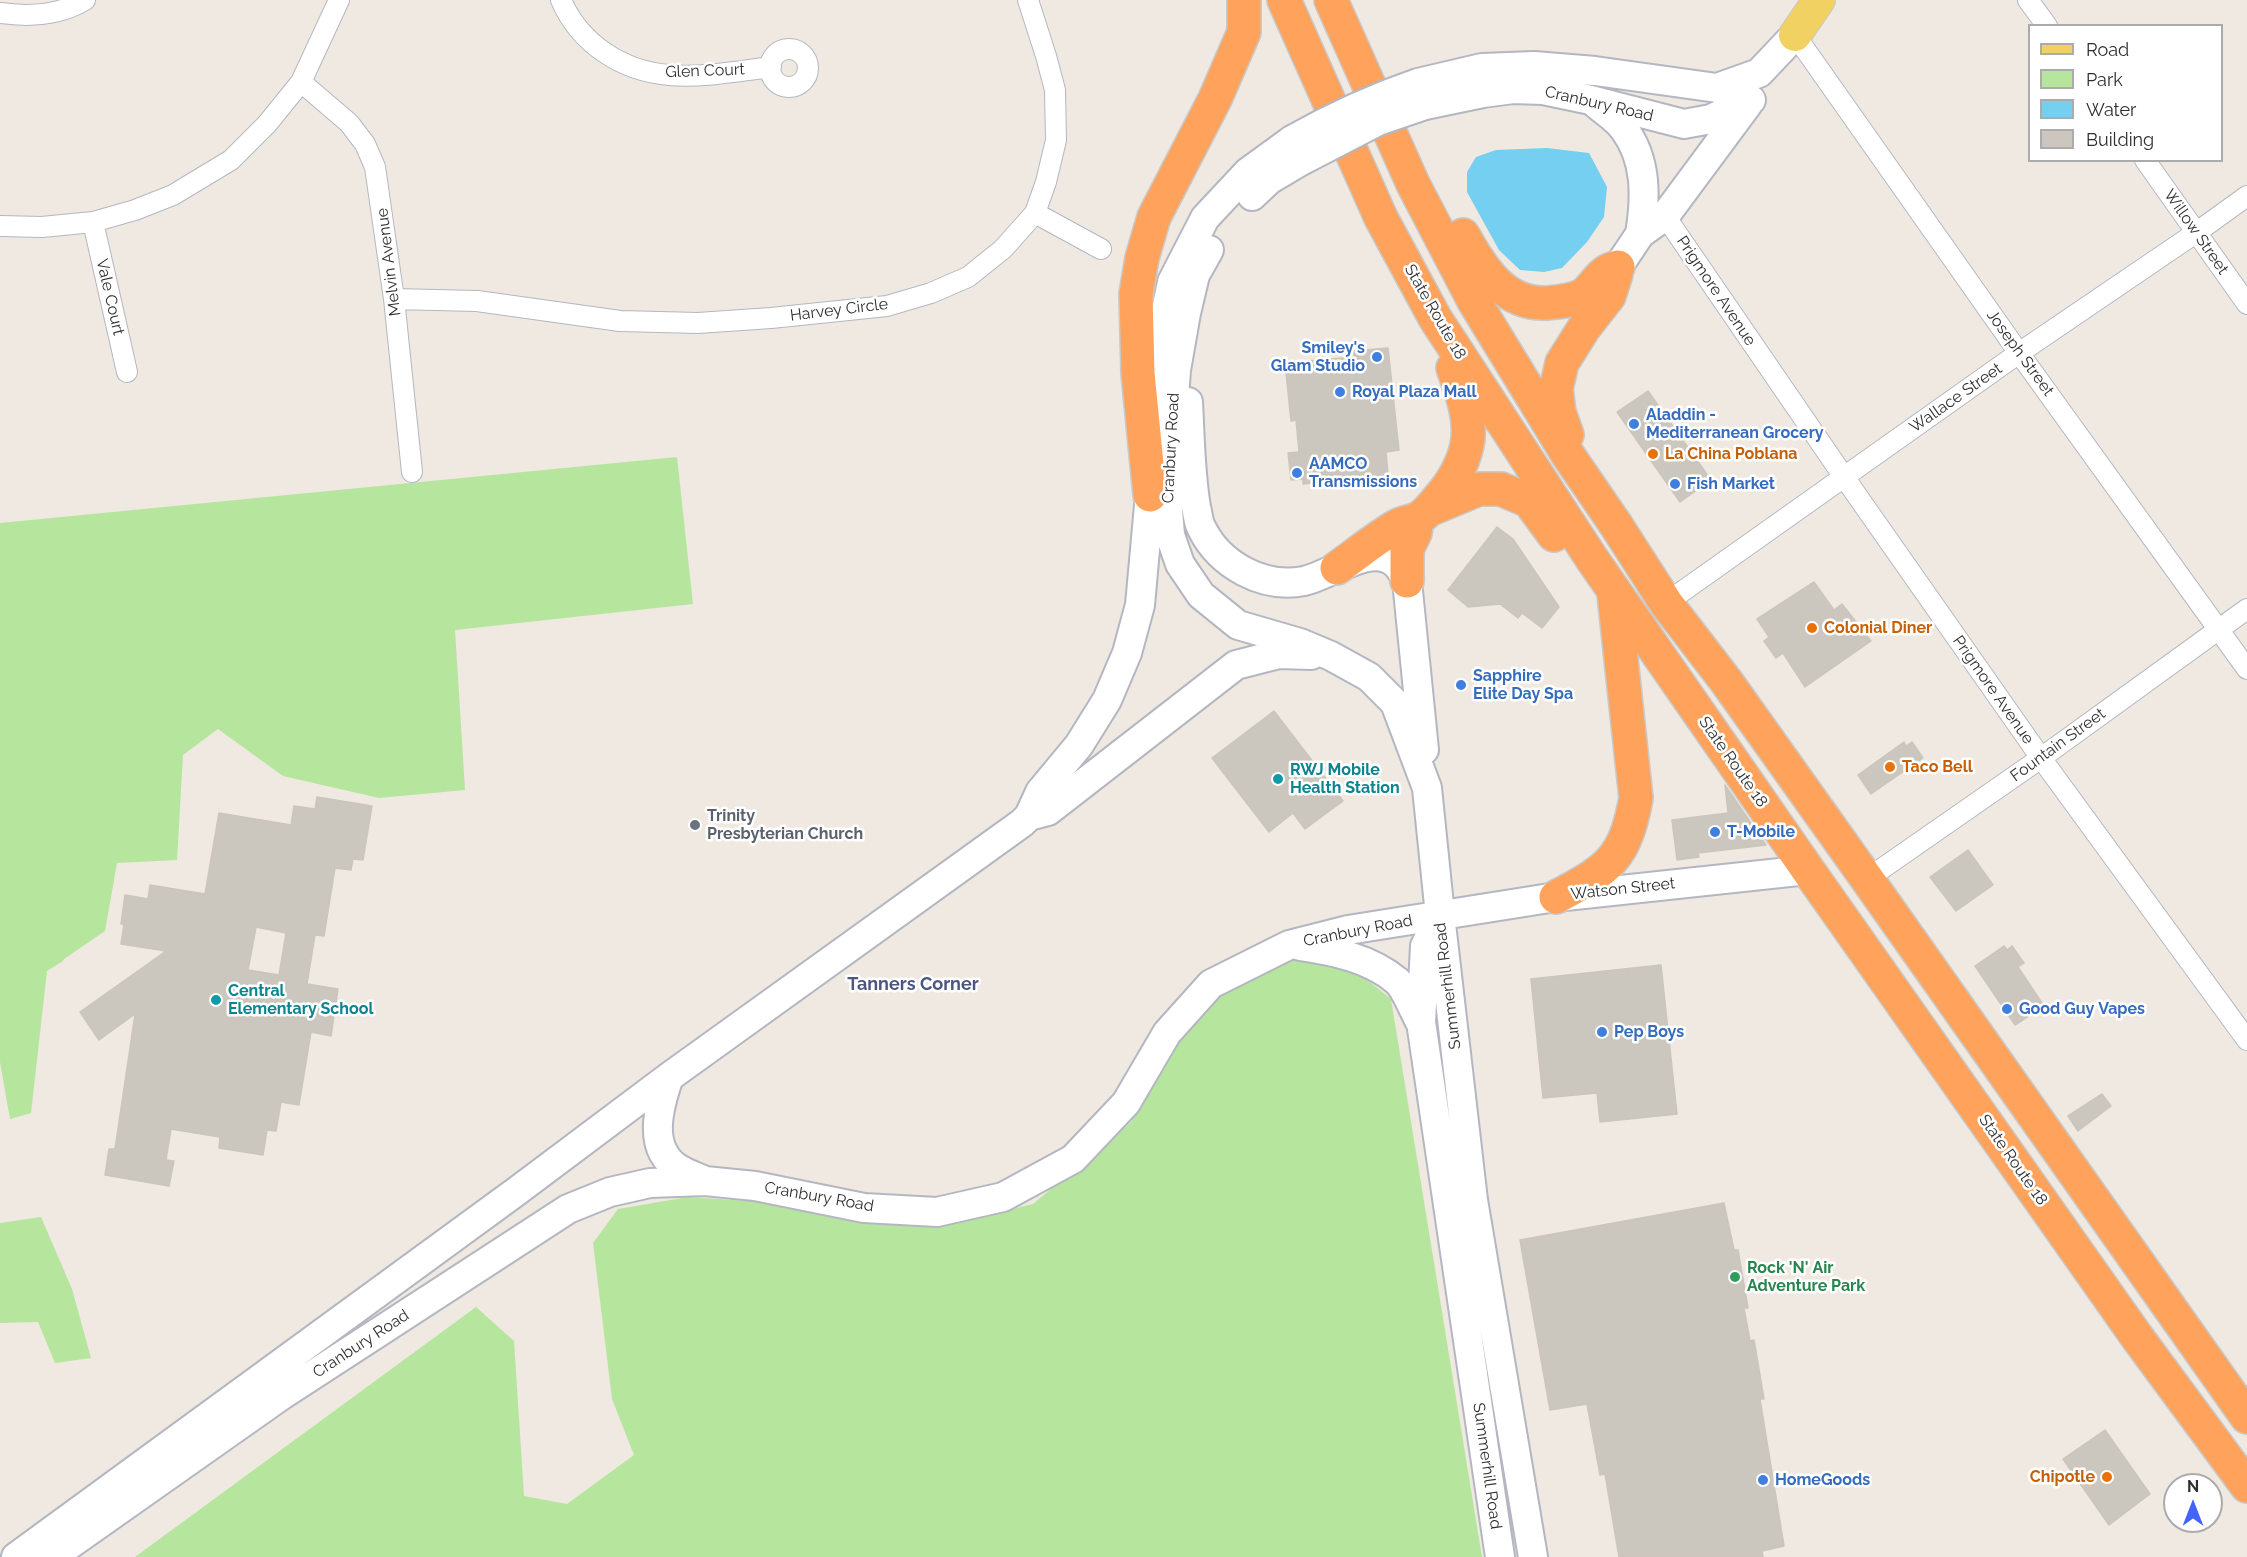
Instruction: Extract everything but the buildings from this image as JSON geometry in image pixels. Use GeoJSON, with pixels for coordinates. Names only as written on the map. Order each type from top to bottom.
{"type":"FeatureCollection","features":[{"type":"Feature","properties":{"kind":"highway"},"geometry":{"type":"LineString","coordinates":[[1150,495],[1138,374],[1136,294],[1142,258],[1154,217],[1215,99],[1244,32],[1244,0]]}},
{"type":"Feature","properties":{"kind":"highway","name":"State Route 18"},"geometry":{"type":"LineString","coordinates":[[1284,0],[1381,218],[1436,318],[1592,559],[1808,870],[2137,1337],[2245,1486]]}},
{"type":"Feature","properties":{"kind":"highway"},"geometry":{"type":"LineString","coordinates":[[1330,0],[1413,184],[1474,301],[1568,455],[1666,603],[1726,681],[2247,1417]]}},
{"type":"Feature","properties":{"kind":"highway"},"geometry":{"type":"LineString","coordinates":[[1413,184],[1452,216],[1485,272],[1506,292],[1523,300],[1539,303],[1573,300],[1594,285],[1604,273],[1618,267]]}},
{"type":"Feature","properties":{"kind":"highway"},"geometry":{"type":"LineString","coordinates":[[1568,455],[1567,431],[1559,412],[1556,389],[1562,363],[1584,328],[1610,296],[1618,267]]}},
{"type":"Feature","properties":{"kind":"highway"},"geometry":{"type":"LineString","coordinates":[[1407,581],[1407,549],[1423,514],[1455,477],[1467,449],[1470,428],[1466,403],[1436,318]]}},
{"type":"Feature","properties":{"kind":"highway"},"geometry":{"type":"LineString","coordinates":[[1337,568],[1399,525],[1460,495],[1479,489],[1501,489],[1529,501],[1561,545],[1592,559]]}},
{"type":"Feature","properties":{"kind":"highway"},"geometry":{"type":"LineString","coordinates":[[1556,897],[1594,877],[1618,854],[1631,829],[1636,798],[1613,589]]}},
{"type":"Feature","properties":{"kind":"main road","name":"Cranbury Road"},"geometry":{"type":"LineString","coordinates":[[1618,267],[1640,234],[1665,216],[1751,100],[1819,0]]}},
{"type":"Feature","properties":{"kind":"main road","name":"Cranbury Road"},"geometry":{"type":"LineString","coordinates":[[1422,94],[1482,68],[1509,66],[1595,71],[1717,88],[1759,73],[1795,35]]}},
{"type":"Feature","properties":{"kind":"main road"},"geometry":{"type":"LineString","coordinates":[[1631,77],[1658,94],[1671,106],[1684,124],[1688,137],[1688,184]]}},
{"type":"Feature","properties":{"kind":"main road","name":"Cranbury Road"},"geometry":{"type":"LineString","coordinates":[[52,1557],[282,1395],[568,1209],[610,1192],[651,1183],[705,1181],[755,1186],[864,1208],[937,1212],[1002,1197],[1073,1159],[1126,1103],[1167,1033],[1211,984],[1288,945],[1348,930],[1440,915],[1427,788],[1395,703],[1369,677],[1331,656],[1300,643],[1238,625],[1201,595],[1180,564],[1170,535],[1167,498],[1176,370],[1186,313],[1196,275],[1224,222],[1296,151],[1331,118],[1378,97],[1483,93],[1513,89],[1543,90],[1684,124],[1711,119],[1751,100]]}},
{"type":"Feature","properties":{"kind":"main road"},"geometry":{"type":"LineString","coordinates":[[1591,100],[1623,127],[1637,151],[1644,184],[1644,212],[1640,234]]}},
{"type":"Feature","properties":{"kind":"main road","name":"Cranbury Road"},"geometry":{"type":"LineString","coordinates":[[16,1557],[517,1191],[669,1077],[1029,816],[1040,792],[1079,745],[1107,700],[1127,653],[1140,604],[1150,495],[1159,344],[1172,282],[1205,218],[1248,172],[1296,151]]}},
{"type":"Feature","properties":{"kind":"main road"},"geometry":{"type":"LineString","coordinates":[[1186,313],[1186,368],[1192,487],[1201,528],[1221,557],[1242,571],[1274,582],[1304,581],[1369,556],[1383,558],[1397,564],[1407,581],[1427,788]]}},
{"type":"Feature","properties":{"kind":"main road"},"geometry":{"type":"LineString","coordinates":[[1029,816],[1048,811],[1236,665],[1279,654],[1331,656]]}},
{"type":"Feature","properties":{"kind":"main road","name":"Watson Street"},"geometry":{"type":"LineString","coordinates":[[1440,915],[1556,897],[1808,870]]}},
{"type":"Feature","properties":{"kind":"main road","name":"Summerhill Road"},"geometry":{"type":"LineString","coordinates":[[1440,915],[1425,946],[1421,1022],[1500,1557]]}},
{"type":"Feature","properties":{"kind":"main road","name":"Summerhill Road"},"geometry":{"type":"LineString","coordinates":[[1440,915],[1473,1200],[1533,1557]]}},
{"type":"Feature","properties":{"kind":"main road"},"geometry":{"type":"LineString","coordinates":[[1288,945],[1328,950],[1367,963],[1398,982],[1421,1022]]}},
{"type":"Feature","properties":{"kind":"main road"},"geometry":{"type":"LineString","coordinates":[[669,1077],[661,1101],[657,1131],[663,1153],[677,1168],[705,1181]]}},
{"type":"Feature","properties":{"kind":"street"},"geometry":{"type":"LineString","coordinates":[[0,13],[48,14],[75,6],[85,0]]}},
{"type":"Feature","properties":{"kind":"street"},"geometry":{"type":"LineString","coordinates":[[0,226],[42,227],[93,222],[135,210],[173,195],[231,160],[267,124],[301,82],[339,0]]}},
{"type":"Feature","properties":{"kind":"street","name":"Glen Court"},"geometry":{"type":"LineString","coordinates":[[561,0],[572,19],[594,46],[639,70],[670,75],[707,74],[771,67]]}},
{"type":"Feature","properties":{"kind":"street","name":"Harvey Circle"},"geometry":{"type":"LineString","coordinates":[[394,300],[477,301],[620,321],[698,323],[887,306],[931,293],[968,277],[1017,235],[1035,213],[1046,182],[1056,140],[1055,90],[1028,0]]}},
{"type":"Feature","properties":{"kind":"street"},"geometry":{"type":"LineString","coordinates":[[2028,0],[2046,24]]}},
{"type":"Feature","properties":{"kind":"street","name":"Joseph Street"},"geometry":{"type":"LineString","coordinates":[[1795,35],[2019,353],[2247,669]]}},
{"type":"Feature","properties":{"kind":"street","name":"Melvin Avenue"},"geometry":{"type":"LineString","coordinates":[[301,82],[349,123],[365,144],[375,167],[394,300],[412,472]]}},
{"type":"Feature","properties":{"kind":"street","name":"Willow Street"},"geometry":{"type":"LineString","coordinates":[[2146,162],[2247,304]]}},
{"type":"Feature","properties":{"kind":"street","name":"Wallace Street"},"geometry":{"type":"LineString","coordinates":[[1666,603],[2019,353],[2247,196]]}},
{"type":"Feature","properties":{"kind":"street"},"geometry":{"type":"LineString","coordinates":[[1035,213],[1101,249]]}},
{"type":"Feature","properties":{"kind":"street","name":"Prigmore Avenue"},"geometry":{"type":"LineString","coordinates":[[1665,216],[2040,758],[2245,1032]]}},
{"type":"Feature","properties":{"kind":"street","name":"Vale Court"},"geometry":{"type":"LineString","coordinates":[[93,222],[127,372]]}},
{"type":"Feature","properties":{"kind":"street","name":"Fountain Street"},"geometry":{"type":"LineString","coordinates":[[1867,879],[2247,609]]}},
{"type":"Feature","properties":{"kind":"green space"},"geometry":{"type":"Polygon","coordinates":[[[677,457],[693,604],[455,630],[465,790],[379,798],[283,776],[218,729],[183,755],[177,860],[117,863],[105,931],[47,971],[31,1113],[10,1119],[0,1062],[0,523],[677,457]]]}},
{"type":"Feature","properties":{"kind":"green space"},"geometry":{"type":"Polygon","coordinates":[[[1291,954],[1355,970],[1391,999],[1482,1557],[135,1557],[476,1307],[514,1341],[524,1496],[567,1504],[634,1455],[612,1399],[593,1243],[618,1209],[688,1197],[764,1202],[869,1224],[938,1227],[1033,1204],[1131,1122],[1180,1036],[1223,992],[1291,954]]]}},
{"type":"Feature","properties":{"kind":"green space"},"geometry":{"type":"Polygon","coordinates":[[[41,1217],[72,1289],[91,1358],[55,1363],[38,1322],[0,1323],[0,1223],[41,1217]]]}},
{"type":"Feature","properties":{"kind":"water"},"geometry":{"type":"Polygon","coordinates":[[[1547,148],[1589,153],[1607,187],[1604,217],[1587,242],[1562,268],[1544,272],[1520,270],[1499,250],[1467,192],[1467,172],[1476,157],[1496,150],[1547,148]]]}},
{"type":"Feature","properties":{"kind":"place","name":"Smiley's Glam Studio"},"geometry":{"type":"Point","coordinates":[1377,357]}},
{"type":"Feature","properties":{"kind":"place","name":"Royal Plaza Mall"},"geometry":{"type":"Point","coordinates":[1340,392]}},
{"type":"Feature","properties":{"kind":"place","name":"Aladdin - Mediterranean Grocery"},"geometry":{"type":"Point","coordinates":[1634,424]}},
{"type":"Feature","properties":{"kind":"place","name":"La China Poblana"},"geometry":{"type":"Point","coordinates":[1653,454]}},
{"type":"Feature","properties":{"kind":"place","name":"AAMCO Transmissions"},"geometry":{"type":"Point","coordinates":[1297,473]}},
{"type":"Feature","properties":{"kind":"place","name":"Fish Market"},"geometry":{"type":"Point","coordinates":[1675,484]}},
{"type":"Feature","properties":{"kind":"place","name":"Colonial Diner"},"geometry":{"type":"Point","coordinates":[1812,628]}},
{"type":"Feature","properties":{"kind":"place","name":"Sapphire Elite Day Spa"},"geometry":{"type":"Point","coordinates":[1461,685]}},
{"type":"Feature","properties":{"kind":"place","name":"Taco Bell"},"geometry":{"type":"Point","coordinates":[1890,767]}},
{"type":"Feature","properties":{"kind":"place","name":"RWJ Mobile Health Station"},"geometry":{"type":"Point","coordinates":[1278,779]}},
{"type":"Feature","properties":{"kind":"place","name":"Trinity Presbyterian Church"},"geometry":{"type":"Point","coordinates":[695,825]}},
{"type":"Feature","properties":{"kind":"place","name":"T-Mobile"},"geometry":{"type":"Point","coordinates":[1715,832]}},
{"type":"Feature","properties":{"kind":"place","name":"Central Elementary School"},"geometry":{"type":"Point","coordinates":[216,1000]}},
{"type":"Feature","properties":{"kind":"place","name":"Good Guy Vapes"},"geometry":{"type":"Point","coordinates":[2007,1009]}},
{"type":"Feature","properties":{"kind":"place","name":"Pep Boys"},"geometry":{"type":"Point","coordinates":[1602,1032]}},
{"type":"Feature","properties":{"kind":"place","name":"Rock 'N' Air Adventure Park"},"geometry":{"type":"Point","coordinates":[1735,1277]}},
{"type":"Feature","properties":{"kind":"place","name":"Chipotle"},"geometry":{"type":"Point","coordinates":[2107,1477]}},
{"type":"Feature","properties":{"kind":"place","name":"HomeGoods"},"geometry":{"type":"Point","coordinates":[1763,1480]}},
{"type":"Feature","properties":{"kind":"district","name":"Tanners Corner"},"geometry":{"type":"Point","coordinates":[913,985]}}]}
